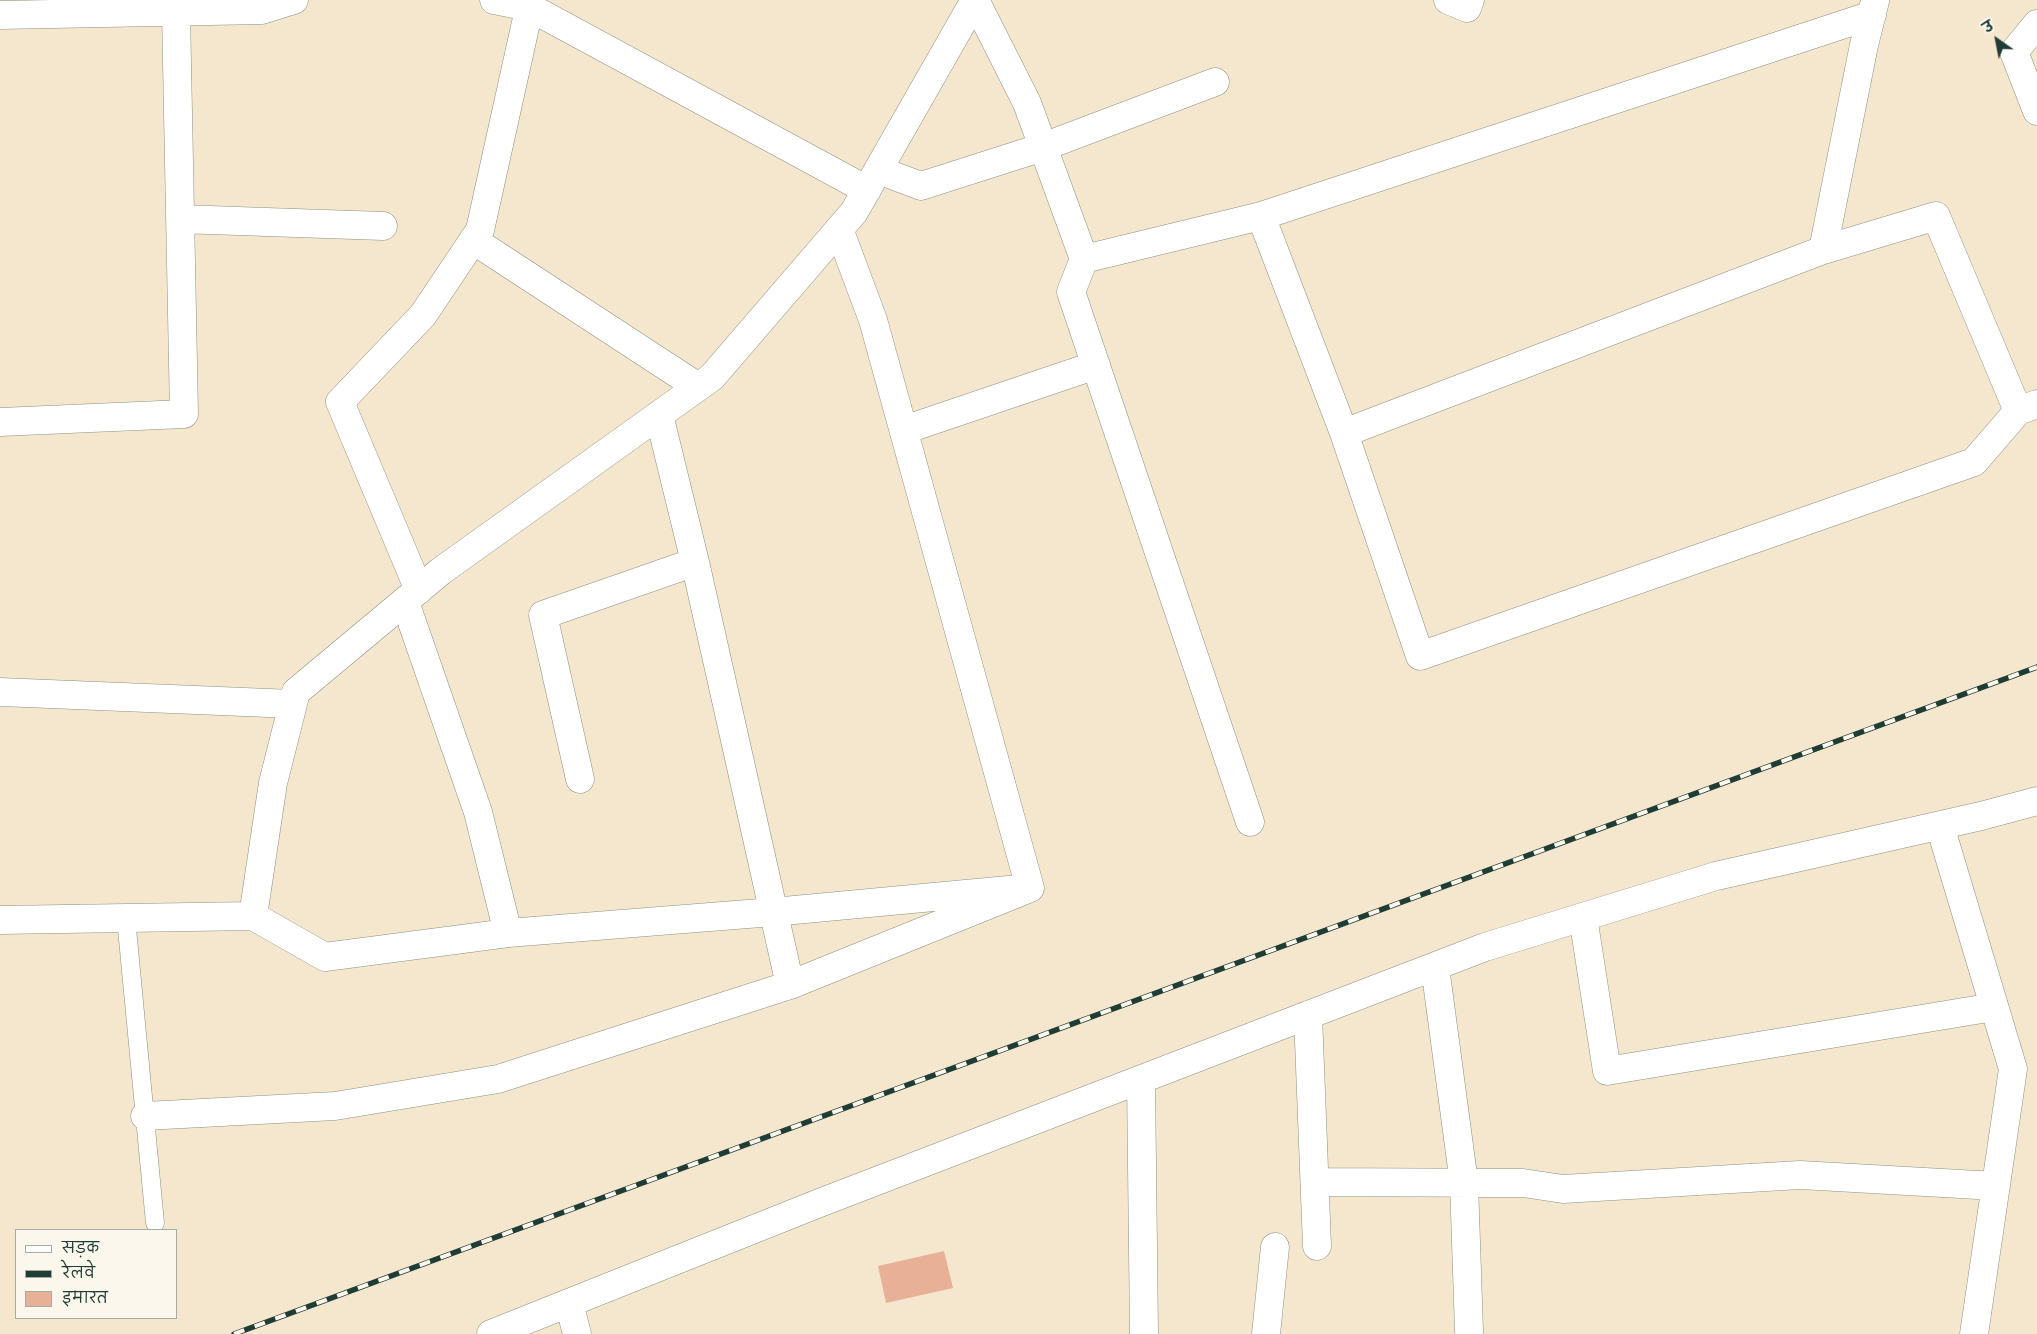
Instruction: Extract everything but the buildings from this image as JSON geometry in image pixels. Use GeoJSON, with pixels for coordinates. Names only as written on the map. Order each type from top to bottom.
{"type":"FeatureCollection","features":[{"type":"Feature","properties":{"kind":"street"},"geometry":{"type":"LineString","coordinates":[[0,15],[262,10],[294,0]]}},
{"type":"Feature","properties":{"kind":"street"},"geometry":{"type":"LineString","coordinates":[[494,0],[530,4],[872,180],[922,186],[1043,147],[1215,82]]}},
{"type":"Feature","properties":{"kind":"street"},"geometry":{"type":"LineString","coordinates":[[975,0],[1027,102],[1084,259],[1071,292],[1250,822]]}},
{"type":"Feature","properties":{"kind":"street"},"geometry":{"type":"LineString","coordinates":[[253,916],[273,783],[296,692],[441,571],[712,377],[854,212],[975,0]]}},
{"type":"Feature","properties":{"kind":"street"},"geometry":{"type":"LineString","coordinates":[[1448,0],[1467,8],[1470,0]]}},
{"type":"Feature","properties":{"kind":"street"},"geometry":{"type":"LineString","coordinates":[[508,932],[478,812],[412,596],[340,402],[423,315],[480,230],[530,4]]}},
{"type":"Feature","properties":{"kind":"street"},"geometry":{"type":"LineString","coordinates":[[1084,259],[1261,216],[1874,8]]}},
{"type":"Feature","properties":{"kind":"street"},"geometry":{"type":"LineString","coordinates":[[1823,250],[1874,8]]}},
{"type":"Feature","properties":{"kind":"street"},"geometry":{"type":"LineString","coordinates":[[0,422],[184,414],[176,12]]}},
{"type":"Feature","properties":{"kind":"street"},"geometry":{"type":"LineString","coordinates":[[2037,24],[2014,52],[2037,111]]}},
{"type":"Feature","properties":{"kind":"street"},"geometry":{"type":"LineString","coordinates":[[1261,216],[1344,433],[1420,656],[1974,462],[2027,408],[1936,216],[1823,250],[1344,433]]}},
{"type":"Feature","properties":{"kind":"street"},"geometry":{"type":"LineString","coordinates":[[180,219],[383,226]]}},
{"type":"Feature","properties":{"kind":"street"},"geometry":{"type":"LineString","coordinates":[[839,230],[873,320],[1030,888]]}},
{"type":"Feature","properties":{"kind":"street"},"geometry":{"type":"LineString","coordinates":[[473,240],[698,387]]}},
{"type":"Feature","properties":{"kind":"street"},"geometry":{"type":"LineString","coordinates":[[904,430],[1096,365]]}},
{"type":"Feature","properties":{"kind":"street"},"geometry":{"type":"LineString","coordinates":[[659,415],[695,562],[790,985]]}},
{"type":"Feature","properties":{"kind":"street"},"geometry":{"type":"LineString","coordinates":[[580,780],[543,615],[695,562]]}},
{"type":"Feature","properties":{"kind":"street"},"geometry":{"type":"LineString","coordinates":[[0,692],[293,704]]}},
{"type":"Feature","properties":{"kind":"street"},"geometry":{"type":"LineString","coordinates":[[490,1334],[813,1205],[1485,947],[1716,876],[1940,826],[2037,801]]}},
{"type":"Feature","properties":{"kind":"street"},"geometry":{"type":"LineString","coordinates":[[1940,826],[2013,1069],[1974,1334]]}},
{"type":"Feature","properties":{"kind":"street"},"geometry":{"type":"LineString","coordinates":[[0,920],[253,916],[325,957],[508,932],[774,912],[1030,888]]}},
{"type":"Feature","properties":{"kind":"street"},"geometry":{"type":"LineString","coordinates":[[145,1116],[335,1106],[498,1079],[790,985],[1030,888]]}},
{"type":"Feature","properties":{"kind":"street"},"geometry":{"type":"LineString","coordinates":[[1583,917],[1607,1071],[1994,1007]]}},
{"type":"Feature","properties":{"kind":"street"},"geometry":{"type":"LineString","coordinates":[[1434,967],[1464,1182],[1468,1331]]}},
{"type":"Feature","properties":{"kind":"street"},"geometry":{"type":"LineString","coordinates":[[1308,1015],[1317,1246]]}},
{"type":"Feature","properties":{"kind":"street"},"geometry":{"type":"LineString","coordinates":[[1141,1080],[1144,1334]]}},
{"type":"Feature","properties":{"kind":"street"},"geometry":{"type":"LineString","coordinates":[[1316,1182],[1523,1183],[1563,1188],[1800,1175],[1996,1186]]}},
{"type":"Feature","properties":{"kind":"street"},"geometry":{"type":"LineString","coordinates":[[1266,1334],[1275,1247]]}},
{"type":"Feature","properties":{"kind":"street"},"geometry":{"type":"LineString","coordinates":[[569,1302],[576,1334]]}},
{"type":"Feature","properties":{"kind":"lane"},"geometry":{"type":"LineString","coordinates":[[126,918],[155,1223]]}},
{"type":"Feature","properties":{"kind":"railway"},"geometry":{"type":"LineString","coordinates":[[234,1334],[2037,667]]}}]}
